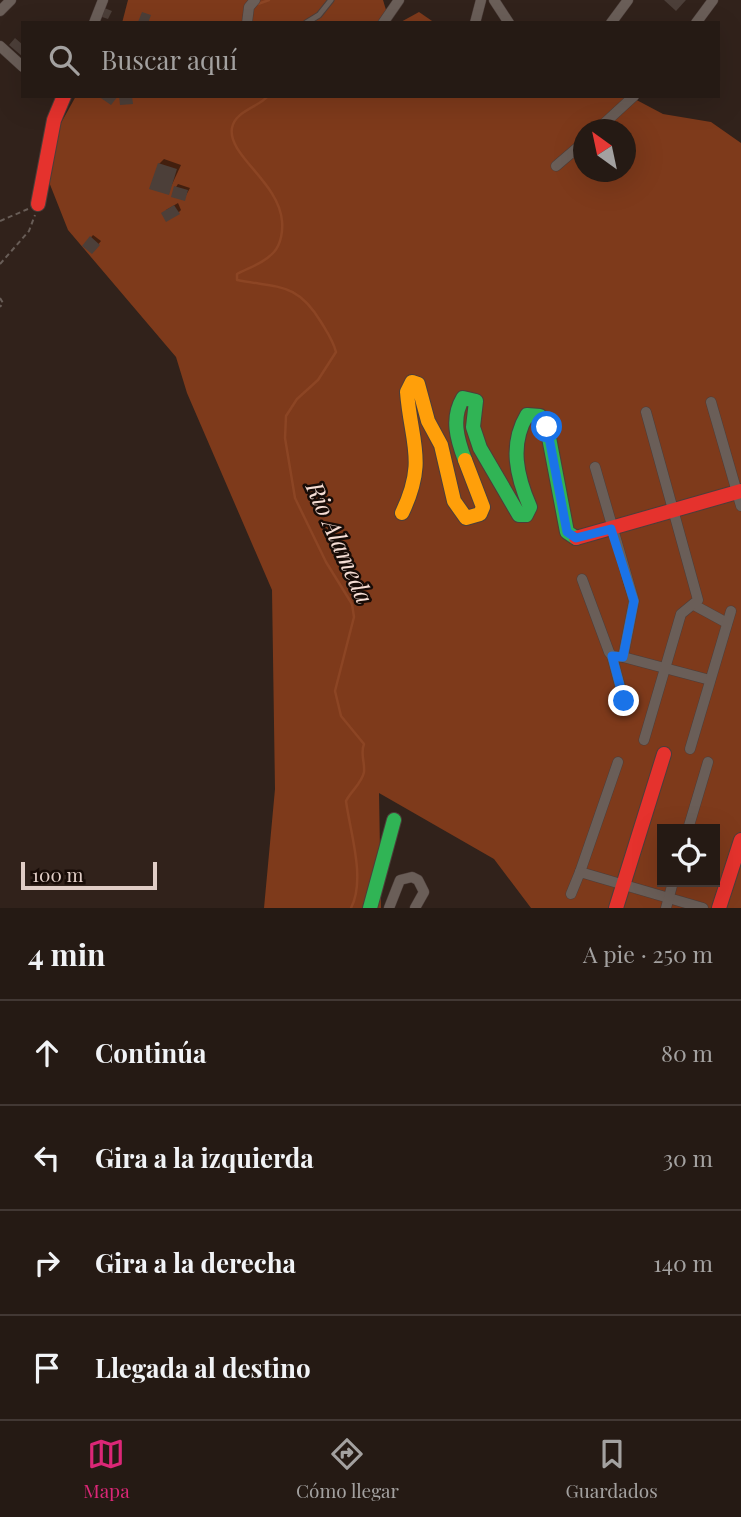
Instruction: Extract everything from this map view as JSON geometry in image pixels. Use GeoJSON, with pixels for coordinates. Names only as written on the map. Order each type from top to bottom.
{"type":"FeatureCollection","features":[{"type":"Feature","properties":{"kind":"street"},"geometry":{"type":"LineString","coordinates":[[0,11],[11,0]]}},
{"type":"Feature","properties":{"kind":"street"},"geometry":{"type":"LineString","coordinates":[[95,21],[103,0]]}},
{"type":"Feature","properties":{"kind":"street"},"geometry":{"type":"LineString","coordinates":[[247,21],[249,7],[255,0]]}},
{"type":"Feature","properties":{"kind":"street"},"geometry":{"type":"LineString","coordinates":[[384,21],[399,0]]}},
{"type":"Feature","properties":{"kind":"street"},"geometry":{"type":"LineString","coordinates":[[476,21],[481,0]]}},
{"type":"Feature","properties":{"kind":"street"},"geometry":{"type":"LineString","coordinates":[[494,0],[508,21]]}},
{"type":"Feature","properties":{"kind":"street"},"geometry":{"type":"LineString","coordinates":[[612,21],[628,0]]}},
{"type":"Feature","properties":{"kind":"street"},"geometry":{"type":"LineString","coordinates":[[697,21],[713,0]]}},
{"type":"Feature","properties":{"kind":"street"},"geometry":{"type":"LineString","coordinates":[[1,50],[21,65]]}},
{"type":"Feature","properties":{"kind":"street"},"geometry":{"type":"LineString","coordinates":[[38,204],[60,98]]}},
{"type":"Feature","properties":{"kind":"street"},"geometry":{"type":"LineString","coordinates":[[609,119],[632,98]]}},
{"type":"Feature","properties":{"kind":"street"},"geometry":{"type":"LineString","coordinates":[[556,166],[573,151]]}},
{"type":"Feature","properties":{"kind":"street"},"geometry":{"type":"LineString","coordinates":[[402,513],[412,495],[418,465],[418,442],[406,395],[407,387],[412,382],[418,384],[428,421],[441,445],[454,501],[461,515],[473,519],[483,508],[463,463],[456,418],[460,400],[472,398],[476,404],[473,427],[480,448],[519,514],[526,514],[530,507],[519,483],[519,432],[527,415],[534,413],[541,417],[547,427],[570,535],[576,538],[740,497],[711,402]]}},
{"type":"Feature","properties":{"kind":"street"},"geometry":{"type":"LineString","coordinates":[[644,740],[681,614],[698,600],[646,412]]}},
{"type":"Feature","properties":{"kind":"street"},"geometry":{"type":"LineString","coordinates":[[595,467],[634,601],[618,657]]}},
{"type":"Feature","properties":{"kind":"street"},"geometry":{"type":"LineString","coordinates":[[582,579],[618,657],[624,701]]}},
{"type":"Feature","properties":{"kind":"street"},"geometry":{"type":"LineString","coordinates":[[694,605],[727,623]]}},
{"type":"Feature","properties":{"kind":"street"},"geometry":{"type":"LineString","coordinates":[[691,749],[731,611]]}},
{"type":"Feature","properties":{"kind":"street"},"geometry":{"type":"LineString","coordinates":[[618,657],[710,680]]}},
{"type":"Feature","properties":{"kind":"street"},"geometry":{"type":"LineString","coordinates":[[616,908],[664,754]]}},
{"type":"Feature","properties":{"kind":"street"},"geometry":{"type":"LineString","coordinates":[[571,894],[618,762]]}},
{"type":"Feature","properties":{"kind":"street"},"geometry":{"type":"LineString","coordinates":[[689,824],[708,762]]}},
{"type":"Feature","properties":{"kind":"street"},"geometry":{"type":"LineString","coordinates":[[370,908],[375,881],[394,820]]}},
{"type":"Feature","properties":{"kind":"street"},"geometry":{"type":"LineString","coordinates":[[719,908],[741,840]]}},
{"type":"Feature","properties":{"kind":"street"},"geometry":{"type":"LineString","coordinates":[[580,872],[703,908]]}},
{"type":"Feature","properties":{"kind":"street"},"geometry":{"type":"LineString","coordinates":[[389,908],[400,880],[412,877],[418,880],[424,892],[415,908]]}},
{"type":"Feature","properties":{"kind":"street"},"geometry":{"type":"LineString","coordinates":[[666,908],[672,887]]}},
{"type":"Feature","properties":{"kind":"lane"},"geometry":{"type":"LineString","coordinates":[[309,21],[319,15],[331,0]]}},
{"type":"Feature","properties":{"kind":"path"},"geometry":{"type":"LineString","coordinates":[[0,221],[38,204]]}},
{"type":"Feature","properties":{"kind":"path"},"geometry":{"type":"LineString","coordinates":[[0,264],[29,230],[38,204]]}},
{"type":"Feature","properties":{"kind":"path"},"geometry":{"type":"LineString","coordinates":[[0,298],[0,307]]}},
{"type":"Feature","properties":{"kind":"shaded area"},"geometry":{"type":"Polygon","coordinates":[[[128,0],[383,0],[389,21],[123,21],[128,0]]]}},
{"type":"Feature","properties":{"kind":"shaded area"},"geometry":{"type":"Polygon","coordinates":[[[419,12],[432,21],[403,21],[419,12]]]}},
{"type":"Feature","properties":{"kind":"shaded area"},"geometry":{"type":"Polygon","coordinates":[[[75,98],[633,98],[663,114],[711,122],[741,143],[741,908],[531,908],[494,859],[379,793],[381,908],[264,908],[275,789],[272,590],[187,393],[176,357],[68,230],[49,182],[52,139],[75,98]]]}},
{"type":"Feature","properties":{"kind":"building"},"geometry":{"type":"Polygon","coordinates":[[[664,0],[686,0],[676,11],[664,0]]]}},
{"type":"Feature","properties":{"kind":"building"},"geometry":{"type":"Polygon","coordinates":[[[102,7],[112,11],[108,19],[99,16],[102,7]]]}},
{"type":"Feature","properties":{"kind":"building"},"geometry":{"type":"Polygon","coordinates":[[[142,12],[151,15],[149,21],[138,21],[142,12]]]}},
{"type":"Feature","properties":{"kind":"building"},"geometry":{"type":"Polygon","coordinates":[[[15,38],[21,43],[21,55],[9,45],[15,38]]]}},
{"type":"Feature","properties":{"kind":"building"},"geometry":{"type":"Polygon","coordinates":[[[101,98],[116,98],[111,105],[101,98]]]}},
{"type":"Feature","properties":{"kind":"building"},"geometry":{"type":"Polygon","coordinates":[[[119,98],[132,98],[133,104],[120,105],[119,98]]]}},
{"type":"Feature","properties":{"kind":"building"},"geometry":{"type":"Polygon","coordinates":[[[158,163],[177,169],[169,195],[149,189],[158,163]]]}},
{"type":"Feature","properties":{"kind":"building"},"geometry":{"type":"Polygon","coordinates":[[[174,186],[188,190],[185,201],[171,197],[174,186]]]}},
{"type":"Feature","properties":{"kind":"building"},"geometry":{"type":"Polygon","coordinates":[[[174,205],[180,214],[166,222],[161,213],[174,205]]]}},
{"type":"Feature","properties":{"kind":"building"},"geometry":{"type":"Polygon","coordinates":[[[90,236],[100,245],[92,254],[82,246],[90,236]]]}},
{"type":"Feature","properties":{"kind":"waterway","name":"Rio Alameda"},"geometry":{"type":"LineString","coordinates":[[258,4],[269,0]]}},
{"type":"Feature","properties":{"kind":"waterway","name":"Rio Alameda"},"geometry":{"type":"LineString","coordinates":[[266,98],[238,117],[232,128],[233,138],[237,148],[264,182],[279,207],[282,233],[274,252],[237,274],[237,280],[275,286],[295,293],[312,309],[330,336],[336,352],[318,380],[297,399],[286,416],[285,438],[295,498],[326,562],[352,604],[354,617],[335,691],[341,716],[364,744],[363,776],[346,801],[357,870],[351,908]]}},
{"type":"Feature","properties":{"kind":"traffic: fast"},"geometry":{"type":"LineString","coordinates":[[465,460],[456,421],[463,398],[476,401],[473,427],[480,448],[519,515],[526,515],[530,507],[519,473],[518,438],[527,415],[540,416],[547,427],[567,532],[576,538]]}},
{"type":"Feature","properties":{"kind":"traffic: fast"},"geometry":{"type":"LineString","coordinates":[[370,908],[394,820]]}},
{"type":"Feature","properties":{"kind":"traffic: slow"},"geometry":{"type":"LineString","coordinates":[[402,513],[410,495],[416,465],[407,392],[412,382],[418,384],[428,421],[441,445],[454,501],[466,518],[480,514],[483,507],[465,460]]}},
{"type":"Feature","properties":{"kind":"traffic: jam"},"geometry":{"type":"LineString","coordinates":[[38,204],[54,120],[63,98]]}},
{"type":"Feature","properties":{"kind":"traffic: jam"},"geometry":{"type":"LineString","coordinates":[[576,538],[741,491]]}},
{"type":"Feature","properties":{"kind":"traffic: jam"},"geometry":{"type":"LineString","coordinates":[[616,908],[664,754]]}},
{"type":"Feature","properties":{"kind":"traffic: jam"},"geometry":{"type":"LineString","coordinates":[[719,908],[741,840]]}},
{"type":"Feature","properties":{"kind":"route"},"geometry":{"type":"LineString","coordinates":[[547,427],[567,532],[576,538],[611,529],[634,601],[623,657],[612,656],[624,701]]}}]}
